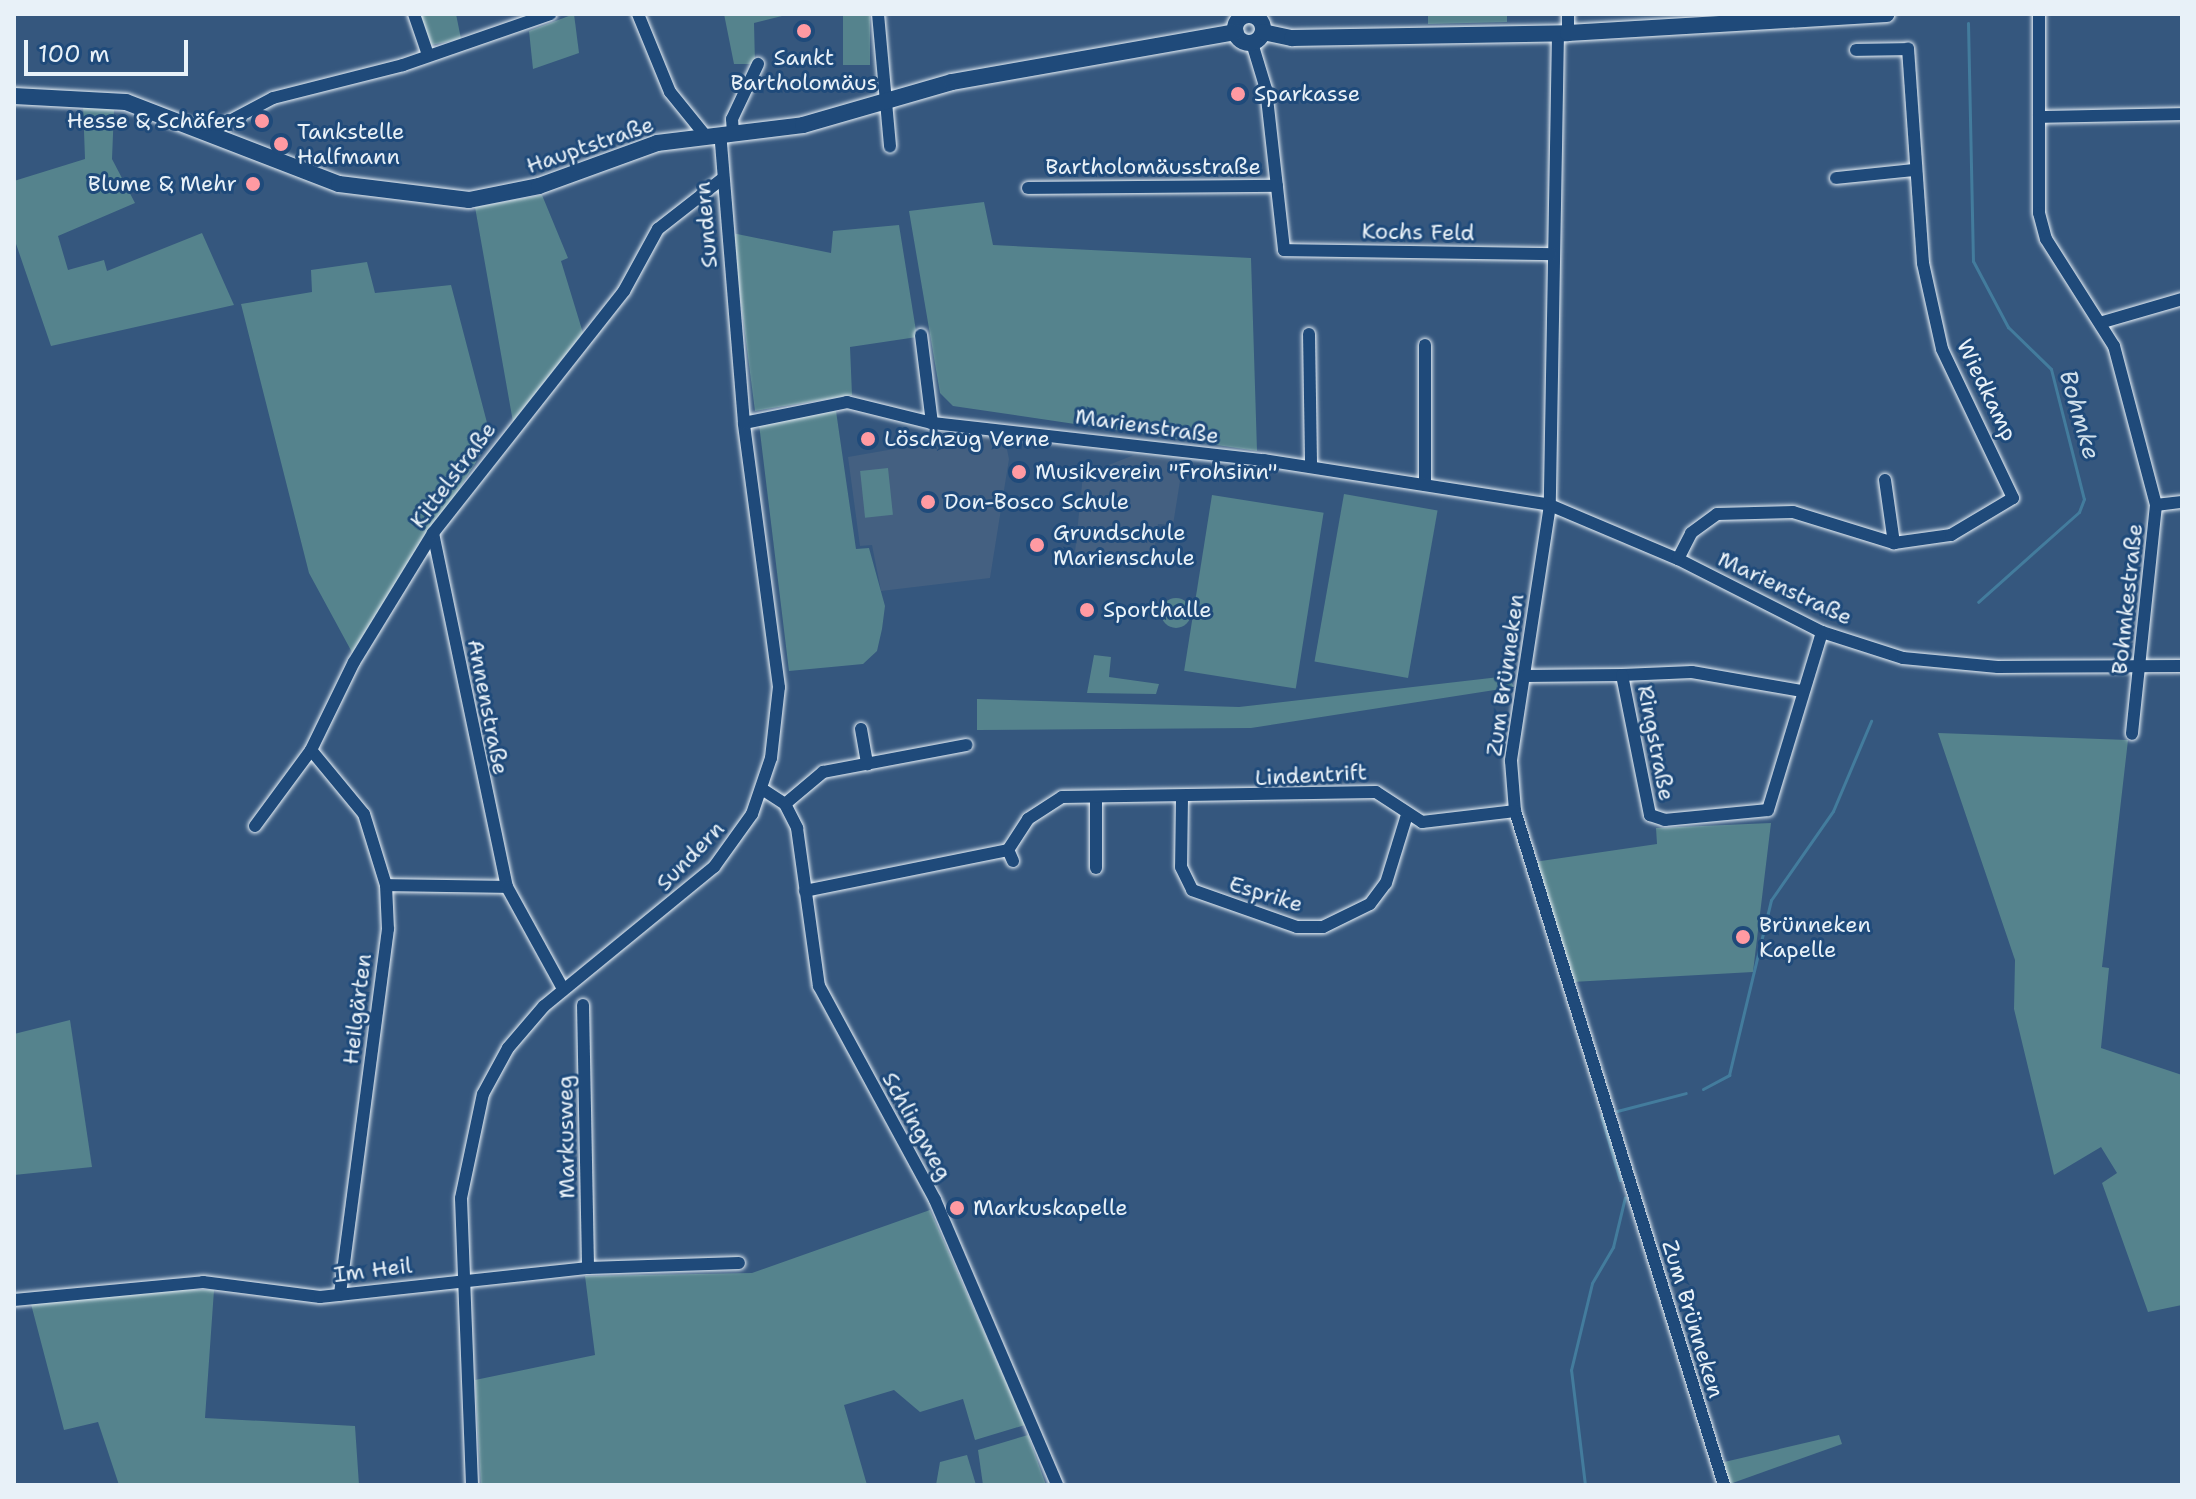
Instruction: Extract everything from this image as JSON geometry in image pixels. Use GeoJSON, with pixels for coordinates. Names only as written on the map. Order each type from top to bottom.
{"type":"FeatureCollection","features":[{"type":"Feature","properties":{"kind":"main road"},"geometry":{"type":"LineString","coordinates":[[1250,14],[1236,32],[1258,37],[1292,38],[1563,33],[1884,14]]}},
{"type":"Feature","properties":{"kind":"main road"},"geometry":{"type":"LineString","coordinates":[[1250,14],[1258,37]]}},
{"type":"Feature","properties":{"kind":"main road","name":"Hauptstraße"},"geometry":{"type":"LineString","coordinates":[[14,96],[126,102],[339,184],[434,200],[534,188],[657,143],[803,125],[952,82],[1236,32]]}},
{"type":"Feature","properties":{"kind":"street"},"geometry":{"type":"LineString","coordinates":[[414,14],[428,55]]}},
{"type":"Feature","properties":{"kind":"street"},"geometry":{"type":"LineString","coordinates":[[209,132],[273,98],[428,55],[550,14]]}},
{"type":"Feature","properties":{"kind":"street"},"geometry":{"type":"LineString","coordinates":[[638,14],[670,92],[719,134]]}},
{"type":"Feature","properties":{"kind":"street"},"geometry":{"type":"LineString","coordinates":[[878,14],[882,102],[890,146]]}},
{"type":"Feature","properties":{"kind":"street","name":"Zum Brünneken"},"geometry":{"type":"LineString","coordinates":[[1568,14],[1563,33],[1551,254],[1550,505],[1511,761],[1515,811],[1724,1485]]}},
{"type":"Feature","properties":{"kind":"street","name":"Bohmkestraße"},"geometry":{"type":"LineString","coordinates":[[2039,14],[2039,213],[2046,239],[2103,322],[2156,505],[2132,734]]}},
{"type":"Feature","properties":{"kind":"street","name":"Bartholomäusstraße"},"geometry":{"type":"LineString","coordinates":[[1258,37],[1284,250]]}},
{"type":"Feature","properties":{"kind":"street","name":"Wiedkamp"},"geometry":{"type":"LineString","coordinates":[[1678,559],[1691,533],[1717,514],[1755,509],[1793,512],[1894,543],[1951,535],[2013,498],[1942,349],[1923,263],[1913,170],[1908,49],[1856,50]]}},
{"type":"Feature","properties":{"kind":"street","name":"Sundern"},"geometry":{"type":"LineString","coordinates":[[472,1485],[461,1198],[474,1118],[508,1048],[563,989],[714,867],[762,789],[779,687],[744,423],[719,134],[732,119],[758,64]]}},
{"type":"Feature","properties":{"kind":"street"},"geometry":{"type":"LineString","coordinates":[[2039,117],[2182,114]]}},
{"type":"Feature","properties":{"kind":"street"},"geometry":{"type":"LineString","coordinates":[[1836,178],[1913,170]]}},
{"type":"Feature","properties":{"kind":"street","name":"Kittelstraße"},"geometry":{"type":"LineString","coordinates":[[255,826],[311,750],[433,533],[624,291],[658,229],[722,179]]}},
{"type":"Feature","properties":{"kind":"street","name":"Bartholomäusstraße"},"geometry":{"type":"LineString","coordinates":[[1028,188],[1277,186]]}},
{"type":"Feature","properties":{"kind":"street","name":"Kochs Feld"},"geometry":{"type":"LineString","coordinates":[[1284,250],[1551,254]]}},
{"type":"Feature","properties":{"kind":"street"},"geometry":{"type":"LineString","coordinates":[[2103,322],[2182,299]]}},
{"type":"Feature","properties":{"kind":"street"},"geometry":{"type":"LineString","coordinates":[[1309,334],[1311,467]]}},
{"type":"Feature","properties":{"kind":"street"},"geometry":{"type":"LineString","coordinates":[[921,335],[932,423]]}},
{"type":"Feature","properties":{"kind":"street"},"geometry":{"type":"LineString","coordinates":[[1425,345],[1425,485]]}},
{"type":"Feature","properties":{"kind":"street","name":"Marienstraße"},"geometry":{"type":"LineString","coordinates":[[744,423],[847,402],[932,423],[1008,426],[1311,467],[1550,505],[1678,559],[1822,632],[1903,658],[2141,669],[2182,666]]}},
{"type":"Feature","properties":{"kind":"street"},"geometry":{"type":"LineString","coordinates":[[1885,480],[1894,543]]}},
{"type":"Feature","properties":{"kind":"street"},"geometry":{"type":"LineString","coordinates":[[2156,505],[2182,502]]}},
{"type":"Feature","properties":{"kind":"street","name":"Annenstraße"},"geometry":{"type":"LineString","coordinates":[[433,533],[507,887],[563,989]]}},
{"type":"Feature","properties":{"kind":"street","name":"Ringstraße"},"geometry":{"type":"LineString","coordinates":[[1622,675],[1643,798],[1650,815],[1665,820],[1768,810],[1822,632]]}},
{"type":"Feature","properties":{"kind":"street","name":"Ringstraße"},"geometry":{"type":"LineString","coordinates":[[1525,676],[1692,672],[1802,691]]}},
{"type":"Feature","properties":{"kind":"street"},"geometry":{"type":"LineString","coordinates":[[861,729],[867,764]]}},
{"type":"Feature","properties":{"kind":"street"},"geometry":{"type":"LineString","coordinates":[[762,789],[785,804],[806,780],[867,764],[966,745]]}},
{"type":"Feature","properties":{"kind":"street","name":"Heilgärten"},"geometry":{"type":"LineString","coordinates":[[311,750],[364,814],[386,885],[388,929],[340,1295]]}},
{"type":"Feature","properties":{"kind":"street","name":"Lindentrift"},"geometry":{"type":"LineString","coordinates":[[805,891],[1010,856],[1043,805],[1096,798],[1376,792],[1390,796],[1406,818]]}},
{"type":"Feature","properties":{"kind":"street"},"geometry":{"type":"LineString","coordinates":[[1096,798],[1096,868]]}},
{"type":"Feature","properties":{"kind":"street","name":"Esprike"},"geometry":{"type":"LineString","coordinates":[[1182,798],[1181,867],[1192,890],[1297,927],[1323,927],[1370,904],[1386,883],[1397,828],[1406,818]]}},
{"type":"Feature","properties":{"kind":"street","name":"Schlingweg"},"geometry":{"type":"LineString","coordinates":[[785,804],[797,828],[819,986],[935,1200],[1057,1485]]}},
{"type":"Feature","properties":{"kind":"street"},"geometry":{"type":"LineString","coordinates":[[1406,818],[1515,811]]}},
{"type":"Feature","properties":{"kind":"street"},"geometry":{"type":"LineString","coordinates":[[386,885],[507,887]]}},
{"type":"Feature","properties":{"kind":"street","name":"Markusweg"},"geometry":{"type":"LineString","coordinates":[[583,1005],[588,1268]]}},
{"type":"Feature","properties":{"kind":"street","name":"Im Heil"},"geometry":{"type":"LineString","coordinates":[[14,1300],[203,1282],[340,1295],[588,1268],[739,1263]]}},
{"type":"Feature","properties":{"kind":"shaded area","name":"Don-Bosco Schule"},"geometry":{"type":"Polygon","coordinates":[[[1003,430],[1009,459],[990,578],[881,591],[872,545],[860,546],[848,457],[1003,430]]]}},
{"type":"Feature","properties":{"kind":"shaded area"},"geometry":{"type":"Polygon","coordinates":[[[1134,455],[1183,462],[1173,525],[1158,524],[1152,564],[1075,552],[1083,475],[1134,455]]]}},
{"type":"Feature","properties":{"kind":"green space"},"geometry":{"type":"Polygon","coordinates":[[[419,14],[456,14],[461,39],[431,45],[419,14]]]}},
{"type":"Feature","properties":{"kind":"green space"},"geometry":{"type":"Polygon","coordinates":[[[574,14],[579,53],[533,69],[529,31],[574,14]]]}},
{"type":"Feature","properties":{"kind":"green space"},"geometry":{"type":"Polygon","coordinates":[[[724,14],[790,14],[754,23],[755,64],[734,64],[724,14]]]}},
{"type":"Feature","properties":{"kind":"green space"},"geometry":{"type":"Polygon","coordinates":[[[843,14],[870,14],[870,65],[843,65],[843,14]]]}},
{"type":"Feature","properties":{"kind":"green space"},"geometry":{"type":"Polygon","coordinates":[[[1428,14],[1507,14],[1507,22],[1428,24],[1428,14]]]}},
{"type":"Feature","properties":{"kind":"green space"},"geometry":{"type":"Polygon","coordinates":[[[83,104],[114,110],[112,159],[135,203],[58,236],[68,270],[104,260],[107,271],[202,233],[234,305],[51,346],[14,238],[14,181],[85,159],[83,104]]]}},
{"type":"Feature","properties":{"kind":"green space"},"geometry":{"type":"Polygon","coordinates":[[[542,195],[568,258],[561,261],[583,333],[513,422],[475,207],[542,195]]]}},
{"type":"Feature","properties":{"kind":"green space"},"geometry":{"type":"Polygon","coordinates":[[[984,202],[993,245],[1251,258],[1257,451],[953,406],[940,393],[909,211],[984,202]]]}},
{"type":"Feature","properties":{"kind":"green space"},"geometry":{"type":"Polygon","coordinates":[[[899,225],[917,337],[850,347],[852,395],[755,411],[732,233],[831,253],[833,231],[899,225]]]}},
{"type":"Feature","properties":{"kind":"green space"},"geometry":{"type":"Polygon","coordinates":[[[367,262],[375,293],[451,285],[491,438],[354,656],[309,573],[241,304],[312,292],[311,270],[367,262]]]}},
{"type":"Feature","properties":{"kind":"green space"},"geometry":{"type":"Polygon","coordinates":[[[836,411],[856,549],[869,548],[885,606],[882,629],[877,651],[863,664],[789,671],[759,424],[836,411]]]}},
{"type":"Feature","properties":{"kind":"green space"},"geometry":{"type":"Polygon","coordinates":[[[888,468],[893,515],[865,518],[860,471],[888,468]]]}},
{"type":"Feature","properties":{"kind":"green space"},"geometry":{"type":"Polygon","coordinates":[[[1344,494],[1438,510],[1408,678],[1314,661],[1344,494]]]}},
{"type":"Feature","properties":{"kind":"green space"},"geometry":{"type":"Polygon","coordinates":[[[1212,495],[1324,513],[1296,688],[1184,671],[1212,495]]]}},
{"type":"Feature","properties":{"kind":"green space"},"geometry":{"type":"Polygon","coordinates":[[[1176,598],[1187,602],[1191,613],[1187,624],[1176,628],[1165,624],[1161,613],[1165,602],[1176,598]]]}},
{"type":"Feature","properties":{"kind":"green space"},"geometry":{"type":"Polygon","coordinates":[[[1094,655],[1111,657],[1109,677],[1159,684],[1156,694],[1087,693],[1094,655]]]}},
{"type":"Feature","properties":{"kind":"green space"},"geometry":{"type":"Polygon","coordinates":[[[1508,676],[1514,687],[1251,728],[977,730],[977,699],[1239,707],[1508,676]]]}},
{"type":"Feature","properties":{"kind":"green space"},"geometry":{"type":"Polygon","coordinates":[[[1938,733],[2128,740],[2102,967],[2109,968],[2101,1048],[2182,1075],[2182,1305],[2148,1312],[2102,1183],[2117,1173],[2101,1147],[2054,1175],[2014,1009],[2015,960],[1938,733]]]}},
{"type":"Feature","properties":{"kind":"green space"},"geometry":{"type":"Polygon","coordinates":[[[1771,823],[1753,972],[1572,982],[1534,862],[1657,844],[1656,828],[1771,823]]]}},
{"type":"Feature","properties":{"kind":"green space"},"geometry":{"type":"Polygon","coordinates":[[[70,1020],[92,1167],[14,1175],[14,1034],[70,1020]]]}},
{"type":"Feature","properties":{"kind":"green space"},"geometry":{"type":"Polygon","coordinates":[[[930,1210],[1025,1425],[975,1440],[963,1399],[920,1412],[894,1390],[844,1405],[867,1485],[481,1485],[475,1380],[595,1355],[585,1276],[752,1273],[930,1210]]]}},
{"type":"Feature","properties":{"kind":"green space"},"geometry":{"type":"Polygon","coordinates":[[[157,1290],[214,1290],[205,1418],[355,1426],[359,1485],[119,1485],[98,1422],[64,1430],[31,1304],[157,1290]]]}},
{"type":"Feature","properties":{"kind":"green space"},"geometry":{"type":"Polygon","coordinates":[[[1028,1435],[1046,1485],[983,1485],[978,1450],[1028,1435]]]}},
{"type":"Feature","properties":{"kind":"green space"},"geometry":{"type":"Polygon","coordinates":[[[1839,1435],[1842,1444],[1727,1485],[1720,1463],[1839,1435]]]}},
{"type":"Feature","properties":{"kind":"green space"},"geometry":{"type":"Polygon","coordinates":[[[967,1455],[976,1485],[936,1485],[940,1462],[967,1455]]]}},
{"type":"Feature","properties":{"kind":"waterway","name":"Bohmke"},"geometry":{"type":"LineString","coordinates":[[1968,23],[1973,261],[2008,327],[2051,369],[2084,499],[2079,512],[1978,602]]}},
{"type":"Feature","properties":{"kind":"waterway"},"geometry":{"type":"LineString","coordinates":[[1703,1089],[1729,1075],[1771,900],[1833,811],[1871,721]]}},
{"type":"Feature","properties":{"kind":"waterway"},"geometry":{"type":"LineString","coordinates":[[1617,1111],[1686,1093]]}},
{"type":"Feature","properties":{"kind":"waterway"},"geometry":{"type":"LineString","coordinates":[[1601,1115],[1620,1180]]}},
{"type":"Feature","properties":{"kind":"waterway"},"geometry":{"type":"LineString","coordinates":[[1585,1485],[1571,1370],[1592,1283],[1613,1247],[1625,1197]]}},
{"type":"Feature","properties":{"kind":"place","name":"Sankt Bartholomäus"},"geometry":{"type":"Point","coordinates":[804,31]}},
{"type":"Feature","properties":{"kind":"place","name":"Sparkasse"},"geometry":{"type":"Point","coordinates":[1238,94]}},
{"type":"Feature","properties":{"kind":"place","name":"Hesse & Schäfers"},"geometry":{"type":"Point","coordinates":[262,121]}},
{"type":"Feature","properties":{"kind":"place","name":"Tankstelle Halfmann"},"geometry":{"type":"Point","coordinates":[281,144]}},
{"type":"Feature","properties":{"kind":"place","name":"Blume & Mehr"},"geometry":{"type":"Point","coordinates":[253,184]}},
{"type":"Feature","properties":{"kind":"place","name":"Löschzug Verne"},"geometry":{"type":"Point","coordinates":[868,439]}},
{"type":"Feature","properties":{"kind":"place","name":"Musikverein \"Frohsinn\""},"geometry":{"type":"Point","coordinates":[1019,472]}},
{"type":"Feature","properties":{"kind":"place","name":"Don-Bosco Schule"},"geometry":{"type":"Point","coordinates":[928,502]}},
{"type":"Feature","properties":{"kind":"place","name":"Grundschule Marienschule"},"geometry":{"type":"Point","coordinates":[1037,545]}},
{"type":"Feature","properties":{"kind":"place","name":"Sporthalle"},"geometry":{"type":"Point","coordinates":[1087,610]}},
{"type":"Feature","properties":{"kind":"place","name":"Brünneken Kapelle"},"geometry":{"type":"Point","coordinates":[1743,937]}},
{"type":"Feature","properties":{"kind":"place","name":"Markuskapelle"},"geometry":{"type":"Point","coordinates":[957,1208]}}]}
